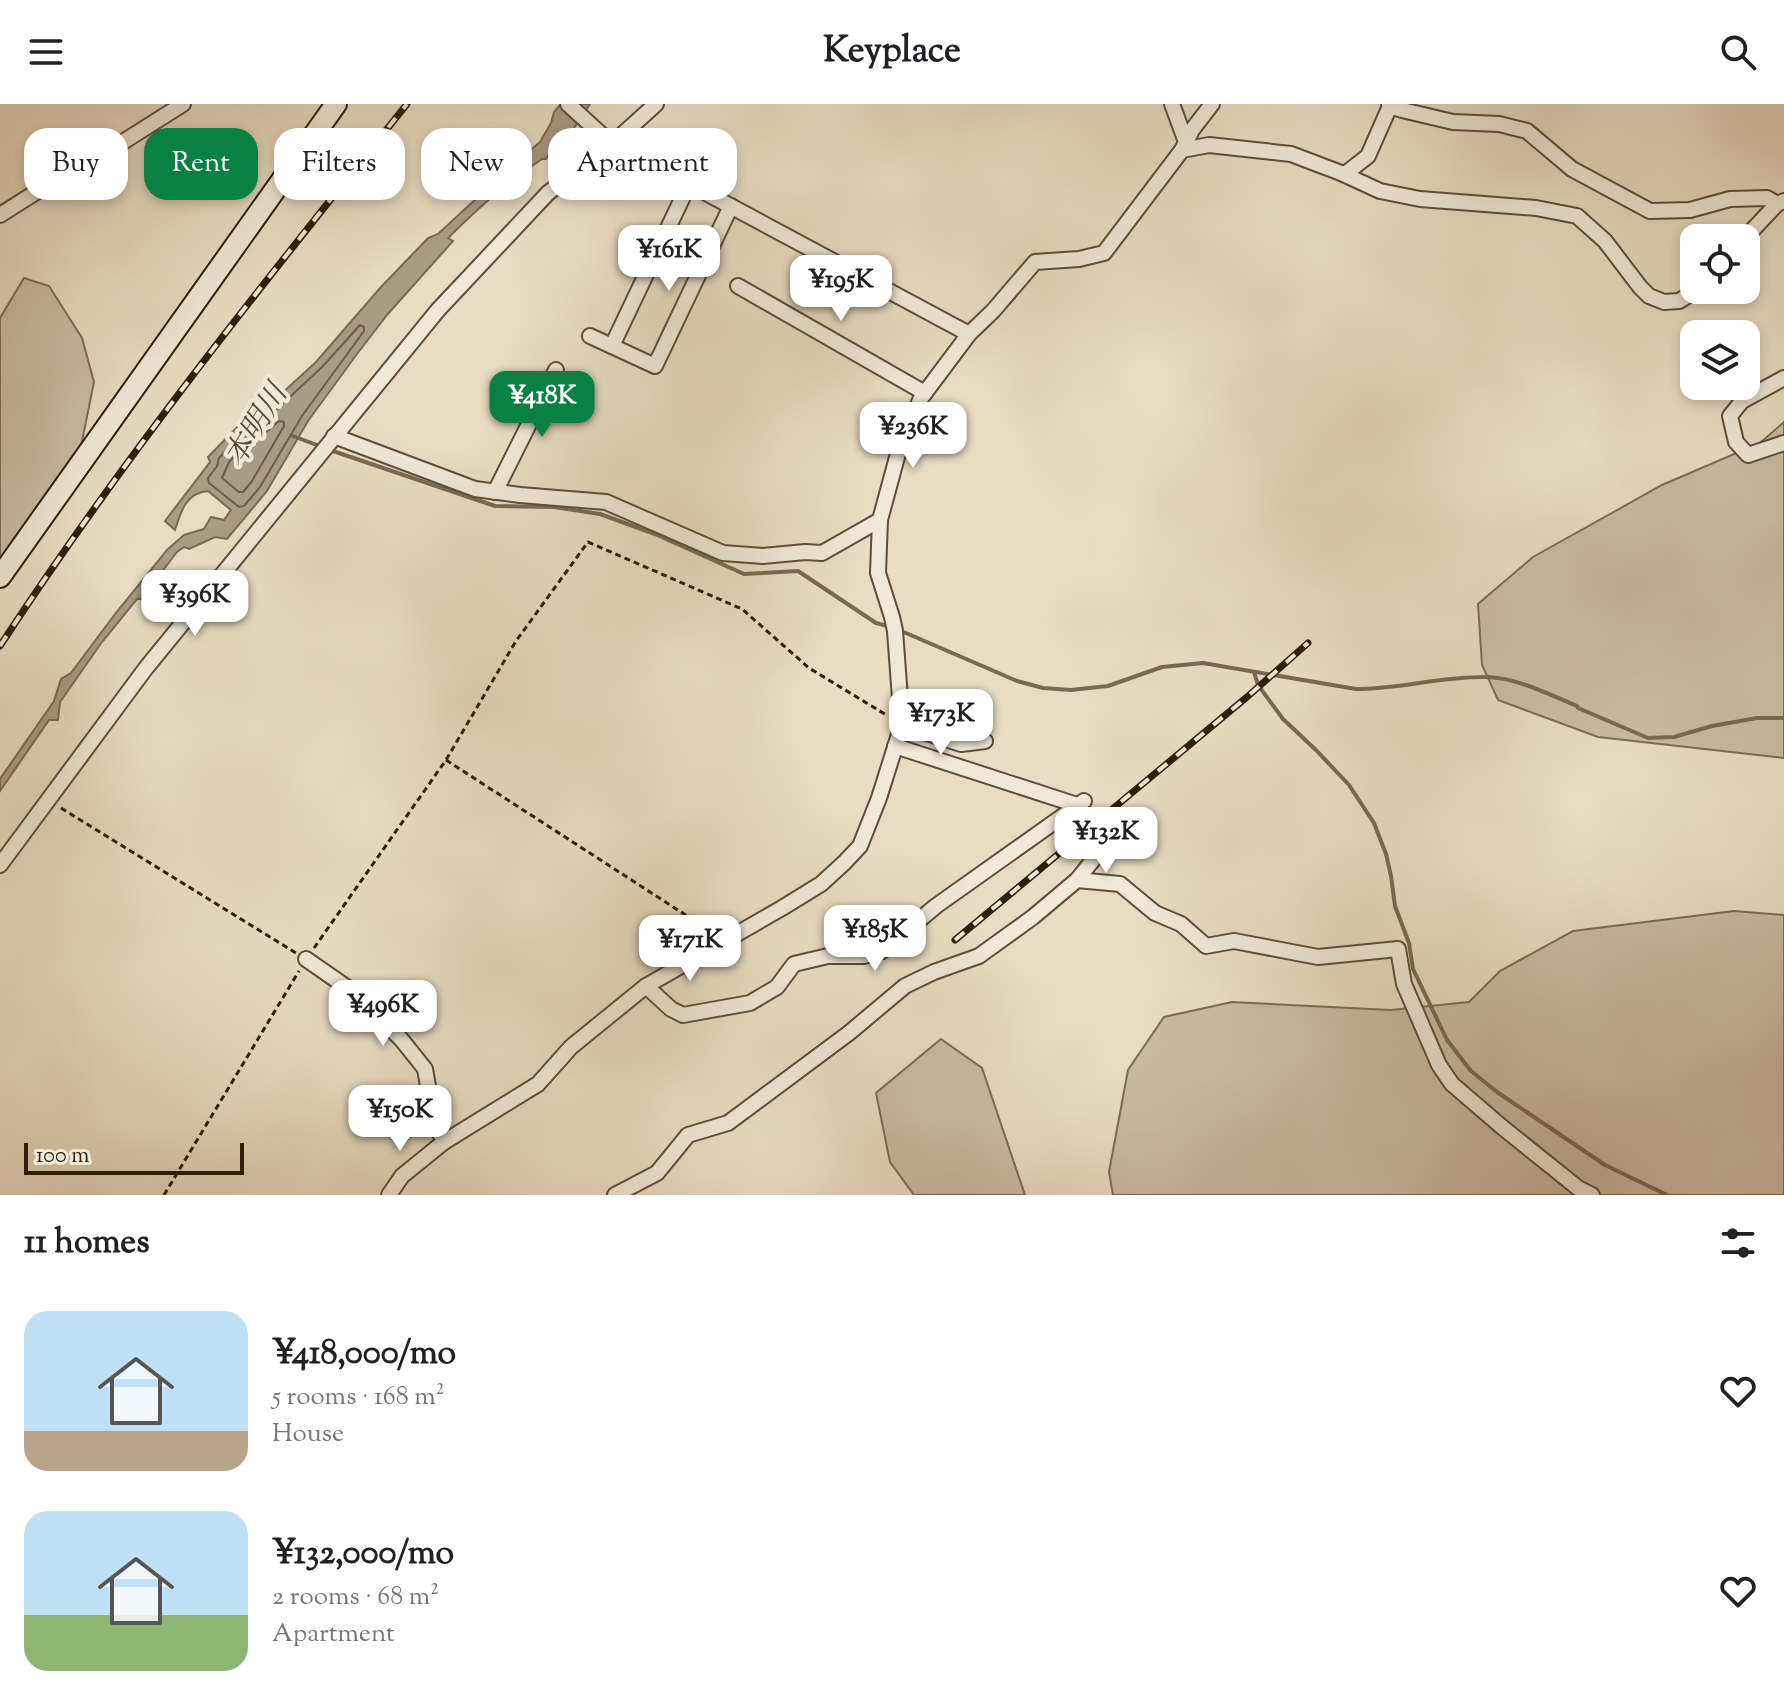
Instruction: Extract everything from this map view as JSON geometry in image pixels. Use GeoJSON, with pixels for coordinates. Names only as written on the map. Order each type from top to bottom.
{"type":"FeatureCollection","features":[{"type":"Feature","properties":{"kind":"street"},"geometry":{"type":"LineString","coordinates":[[0,215],[183,104]]}},
{"type":"Feature","properties":{"kind":"street"},"geometry":{"type":"LineString","coordinates":[[0,577],[336,104]]}},
{"type":"Feature","properties":{"kind":"street"},"geometry":{"type":"LineString","coordinates":[[568,104],[595,128]]}},
{"type":"Feature","properties":{"kind":"street"},"geometry":{"type":"LineString","coordinates":[[625,128],[656,104]]}},
{"type":"Feature","properties":{"kind":"street"},"geometry":{"type":"LineString","coordinates":[[1172,104],[1184,146]]}},
{"type":"Feature","properties":{"kind":"street"},"geometry":{"type":"LineString","coordinates":[[389,1195],[402,1176],[444,1142],[538,1084],[571,1047],[646,986],[821,884],[860,846],[902,725],[894,624],[878,573],[880,520],[900,446],[925,393],[969,334],[1035,262],[1079,259],[1104,253],[1212,104]]}},
{"type":"Feature","properties":{"kind":"street"},"geometry":{"type":"LineString","coordinates":[[1345,174],[1368,156],[1389,105],[1453,122],[1499,124],[1527,131],[1572,169],[1650,211],[1690,210],[1730,199],[1767,198],[1780,202],[1759,224]]}},
{"type":"Feature","properties":{"kind":"street"},"geometry":{"type":"LineString","coordinates":[[1184,146],[1209,145],[1291,154],[1380,191],[1420,199],[1536,208],[1577,216],[1605,241],[1649,296],[1664,302],[1680,300]]}},
{"type":"Feature","properties":{"kind":"street"},"geometry":{"type":"LineString","coordinates":[[0,865],[146,668],[317,456],[438,310],[548,193]]}},
{"type":"Feature","properties":{"kind":"street"},"geometry":{"type":"LineString","coordinates":[[612,346],[681,200]]}},
{"type":"Feature","properties":{"kind":"street"},"geometry":{"type":"LineString","coordinates":[[720,200],[969,334]]}},
{"type":"Feature","properties":{"kind":"street"},"geometry":{"type":"LineString","coordinates":[[590,336],[655,366],[731,206]]}},
{"type":"Feature","properties":{"kind":"street"},"geometry":{"type":"LineString","coordinates":[[738,286],[925,393]]}},
{"type":"Feature","properties":{"kind":"street"},"geometry":{"type":"LineString","coordinates":[[495,492],[556,370]]}},
{"type":"Feature","properties":{"kind":"street"},"geometry":{"type":"LineString","coordinates":[[1784,378],[1742,401],[1730,416],[1736,442],[1748,455],[1784,443]]}},
{"type":"Feature","properties":{"kind":"street"},"geometry":{"type":"LineString","coordinates":[[332,438],[475,489],[606,502],[723,553],[763,556],[822,553],[880,520]]}},
{"type":"Feature","properties":{"kind":"street"},"geometry":{"type":"LineString","coordinates":[[902,725],[961,744],[985,741]]}},
{"type":"Feature","properties":{"kind":"street"},"geometry":{"type":"LineString","coordinates":[[646,986],[671,1009],[683,1015],[750,1003],[777,987],[794,964],[828,956],[864,956],[882,951],[936,906],[1080,803],[895,746]]}},
{"type":"Feature","properties":{"kind":"street"},"geometry":{"type":"LineString","coordinates":[[615,1195],[657,1173],[688,1135],[728,1123],[849,1033],[905,986],[979,956],[1077,880],[1105,845]]}},
{"type":"Feature","properties":{"kind":"street"},"geometry":{"type":"LineString","coordinates":[[1077,880],[1120,884],[1155,913],[1181,924],[1206,946],[1234,941],[1318,957],[1398,949],[1404,984],[1439,1065],[1452,1084],[1578,1188],[1592,1195]]}},
{"type":"Feature","properties":{"kind":"street"},"geometry":{"type":"LineString","coordinates":[[306,959],[352,991],[401,1039],[425,1069],[428,1086],[426,1104],[444,1142]]}},
{"type":"Feature","properties":{"kind":"path"},"geometry":{"type":"LineString","coordinates":[[164,1195],[306,959],[446,760],[516,641],[588,542],[742,609],[809,668],[902,725]]}},
{"type":"Feature","properties":{"kind":"path"},"geometry":{"type":"LineString","coordinates":[[446,760],[701,925],[716,947]]}},
{"type":"Feature","properties":{"kind":"path"},"geometry":{"type":"LineString","coordinates":[[47,799],[306,959]]}},
{"type":"Feature","properties":{"kind":"shaded area"},"geometry":{"type":"Polygon","coordinates":[[[24,278],[49,286],[82,338],[94,382],[79,456],[0,567],[0,318],[24,278]]]}},
{"type":"Feature","properties":{"kind":"shaded area"},"geometry":{"type":"Polygon","coordinates":[[[1784,422],[1784,758],[1598,737],[1498,700],[1482,665],[1478,604],[1533,557],[1662,485],[1760,443],[1784,422]]]}},
{"type":"Feature","properties":{"kind":"shaded area"},"geometry":{"type":"Polygon","coordinates":[[[1734,911],[1784,915],[1784,1195],[1113,1195],[1109,1172],[1128,1070],[1164,1017],[1232,1002],[1391,1010],[1469,1002],[1500,971],[1573,931],[1734,911]]]}},
{"type":"Feature","properties":{"kind":"shaded area"},"geometry":{"type":"Polygon","coordinates":[[[941,1039],[982,1068],[1025,1195],[914,1195],[890,1162],[876,1093],[941,1039]]]}},
{"type":"Feature","properties":{"kind":"water"},"geometry":{"type":"Polygon","coordinates":[[[561,104],[590,104],[574,128],[548,128],[561,104]]]}},
{"type":"Feature","properties":{"kind":"water"},"geometry":{"type":"Polygon","coordinates":[[[548,128],[548,156],[532,166],[532,149],[548,128]]]}},
{"type":"Feature","properties":{"kind":"water","name":"本明川"},"geometry":{"type":"Polygon","coordinates":[[[475,200],[488,200],[448,238],[453,241],[387,315],[308,421],[267,491],[227,539],[215,537],[189,549],[184,547],[141,599],[137,599],[60,702],[58,720],[49,720],[0,791],[0,779],[54,701],[61,679],[71,673],[167,550],[184,535],[204,529],[211,517],[224,520],[231,510],[208,491],[201,492],[189,499],[175,530],[165,521],[210,462],[208,457],[238,426],[255,418],[316,362],[381,287],[428,238],[438,234],[475,200]]]}},
{"type":"Feature","properties":{"kind":"waterway"},"geometry":{"type":"LineString","coordinates":[[293,436],[322,447]]}},
{"type":"Feature","properties":{"kind":"waterway"},"geometry":{"type":"LineString","coordinates":[[330,450],[495,506],[554,507],[600,514],[655,534],[744,574],[798,571],[876,623],[891,627]]}},
{"type":"Feature","properties":{"kind":"waterway"},"geometry":{"type":"LineString","coordinates":[[899,630],[1017,681],[1043,688],[1071,690],[1108,686],[1162,667],[1203,663],[1356,689],[1454,678],[1499,678],[1544,692],[1648,738],[1674,737],[1757,718],[1784,718]]}},
{"type":"Feature","properties":{"kind":"waterway"},"geometry":{"type":"LineString","coordinates":[[1254,672],[1258,685],[1283,719],[1349,785],[1374,823],[1386,854],[1395,906],[1409,943],[1413,969],[1447,1040],[1471,1071],[1605,1165],[1667,1195]]}},
{"type":"Feature","properties":{"kind":"railway"},"geometry":{"type":"LineString","coordinates":[[0,646],[146,437],[407,104]]}},
{"type":"Feature","properties":{"kind":"railway"},"geometry":{"type":"LineString","coordinates":[[955,940],[1308,643]]}}]}
